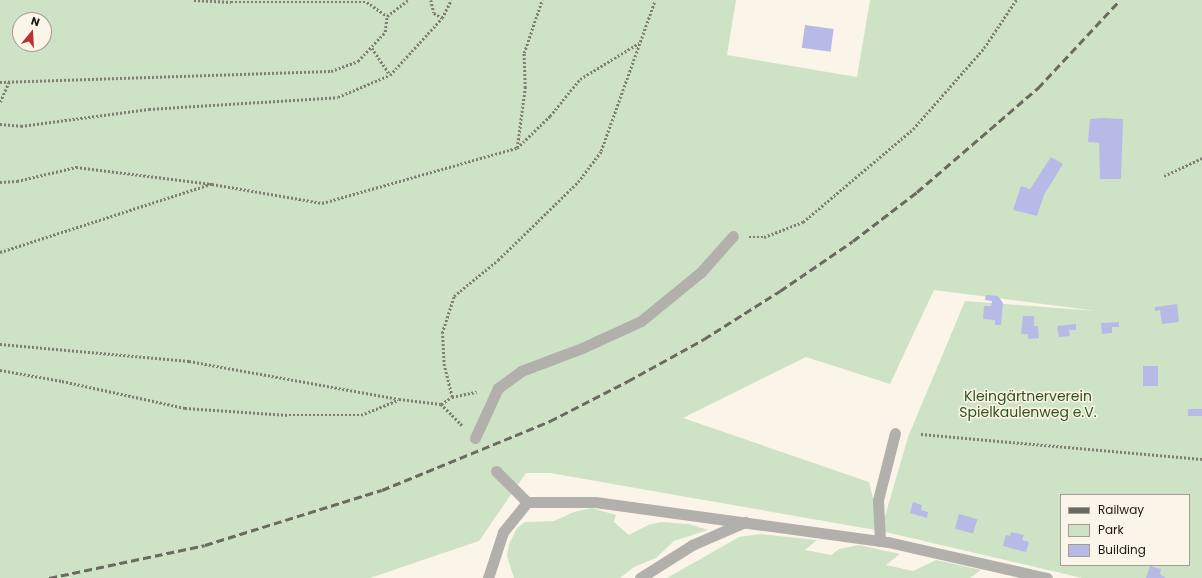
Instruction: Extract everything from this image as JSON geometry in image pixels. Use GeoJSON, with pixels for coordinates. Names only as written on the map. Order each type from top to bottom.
{"type":"FeatureCollection","features":[{"type":"Feature","properties":{"kind":"lane"},"geometry":{"type":"LineString","coordinates":[[475,438],[498,388],[521,371],[582,348],[641,321],[701,272],[733,236]]}},
{"type":"Feature","properties":{"kind":"lane"},"geometry":{"type":"LineString","coordinates":[[880,541],[878,500],[895,433]]}},
{"type":"Feature","properties":{"kind":"lane"},"geometry":{"type":"LineString","coordinates":[[496,471],[526,502],[595,502],[880,541],[1047,578]]}},
{"type":"Feature","properties":{"kind":"lane"},"geometry":{"type":"LineString","coordinates":[[488,578],[503,532],[526,502]]}},
{"type":"Feature","properties":{"kind":"lane"},"geometry":{"type":"LineString","coordinates":[[640,578],[692,545],[745,522]]}},
{"type":"Feature","properties":{"kind":"path"},"geometry":{"type":"LineString","coordinates":[[194,0],[231,2],[367,2],[387,16]]}},
{"type":"Feature","properties":{"kind":"path"},"geometry":{"type":"LineString","coordinates":[[0,82],[166,75],[331,71],[358,62],[385,32],[387,16],[408,0]]}},
{"type":"Feature","properties":{"kind":"path"},"geometry":{"type":"LineString","coordinates":[[431,0],[434,13],[442,18]]}},
{"type":"Feature","properties":{"kind":"path"},"geometry":{"type":"LineString","coordinates":[[0,124],[21,126],[150,109],[338,97],[390,75],[442,18],[451,0]]}},
{"type":"Feature","properties":{"kind":"path"},"geometry":{"type":"LineString","coordinates":[[516,148],[525,88],[524,53],[542,0]]}},
{"type":"Feature","properties":{"kind":"path"},"geometry":{"type":"LineString","coordinates":[[452,397],[444,366],[442,332],[454,296],[498,260],[578,182],[600,151],[655,0]]}},
{"type":"Feature","properties":{"kind":"path"},"geometry":{"type":"LineString","coordinates":[[733,236],[764,237],[803,222],[913,130],[984,48],[1016,0]]}},
{"type":"Feature","properties":{"kind":"path"},"geometry":{"type":"LineString","coordinates":[[0,182],[18,182],[76,167],[212,184],[322,203],[516,148],[550,116],[580,79],[639,43]]}},
{"type":"Feature","properties":{"kind":"path"},"geometry":{"type":"LineString","coordinates":[[372,48],[390,75]]}},
{"type":"Feature","properties":{"kind":"path"},"geometry":{"type":"LineString","coordinates":[[0,102],[9,82]]}},
{"type":"Feature","properties":{"kind":"path"},"geometry":{"type":"LineString","coordinates":[[1164,176],[1202,158]]}},
{"type":"Feature","properties":{"kind":"path"},"geometry":{"type":"LineString","coordinates":[[0,252],[212,184]]}},
{"type":"Feature","properties":{"kind":"path"},"geometry":{"type":"LineString","coordinates":[[0,344],[189,361],[399,400],[441,404],[452,397],[498,388]]}},
{"type":"Feature","properties":{"kind":"path"},"geometry":{"type":"LineString","coordinates":[[0,370],[192,408],[289,415],[361,415],[399,400]]}},
{"type":"Feature","properties":{"kind":"path"},"geometry":{"type":"LineString","coordinates":[[441,404],[475,438]]}},
{"type":"Feature","properties":{"kind":"path"},"geometry":{"type":"LineString","coordinates":[[921,434],[1202,459]]}},
{"type":"Feature","properties":{"kind":"green space","name":"Kleingärtnerverein Spielkaulenweg e.V."},"geometry":{"type":"Polygon","coordinates":[[[0,0],[736,0],[727,55],[857,77],[870,0],[1202,0],[1202,578],[1082,578],[881,531],[550,473],[526,473],[479,541],[370,578],[0,578],[0,0]],[[934,290],[890,384],[806,357],[683,418],[869,482],[881,530],[908,437],[965,301],[1097,311],[934,290]]]}},
{"type":"Feature","properties":{"kind":"green space"},"geometry":{"type":"Polygon","coordinates":[[[592,508],[616,515],[614,522],[629,535],[648,525],[661,522],[689,524],[708,530],[674,541],[656,558],[634,567],[620,578],[514,578],[507,556],[509,544],[517,528],[525,522],[554,521],[574,512],[592,508]]]}},
{"type":"Feature","properties":{"kind":"green space"},"geometry":{"type":"Polygon","coordinates":[[[760,534],[817,540],[805,550],[831,555],[839,549],[859,545],[900,554],[886,565],[913,571],[936,560],[981,570],[970,578],[667,578],[739,537],[760,534]]]}},
{"type":"Feature","properties":{"kind":"building"},"geometry":{"type":"Polygon","coordinates":[[[805,25],[834,29],[831,52],[802,48],[805,25]]]}},
{"type":"Feature","properties":{"kind":"building"},"geometry":{"type":"Polygon","coordinates":[[[1090,119],[1123,119],[1121,179],[1100,179],[1099,143],[1088,142],[1090,119]]]}},
{"type":"Feature","properties":{"kind":"building"},"geometry":{"type":"Polygon","coordinates":[[[1051,157],[1063,164],[1044,195],[1037,216],[1013,210],[1021,186],[1030,189],[1051,157]]]}},
{"type":"Feature","properties":{"kind":"building"},"geometry":{"type":"Polygon","coordinates":[[[986,295],[998,296],[1003,303],[1001,325],[995,325],[995,320],[983,319],[984,306],[991,306],[992,301],[985,300],[986,295]]]}},
{"type":"Feature","properties":{"kind":"building"},"geometry":{"type":"Polygon","coordinates":[[[1177,304],[1179,322],[1162,324],[1160,310],[1155,311],[1155,307],[1177,304]]]}},
{"type":"Feature","properties":{"kind":"building"},"geometry":{"type":"Polygon","coordinates":[[[1023,316],[1034,316],[1034,326],[1038,326],[1039,338],[1028,339],[1028,334],[1021,334],[1023,316]]]}},
{"type":"Feature","properties":{"kind":"building"},"geometry":{"type":"Polygon","coordinates":[[[1119,322],[1119,327],[1112,327],[1112,333],[1102,334],[1101,323],[1119,322]]]}},
{"type":"Feature","properties":{"kind":"building"},"geometry":{"type":"Polygon","coordinates":[[[1076,324],[1076,330],[1069,330],[1070,336],[1059,337],[1057,326],[1076,324]]]}},
{"type":"Feature","properties":{"kind":"building"},"geometry":{"type":"Polygon","coordinates":[[[1143,366],[1158,366],[1158,386],[1143,386],[1143,366]]]}},
{"type":"Feature","properties":{"kind":"building"},"geometry":{"type":"Polygon","coordinates":[[[1188,409],[1202,409],[1202,416],[1188,416],[1188,409]]]}},
{"type":"Feature","properties":{"kind":"building"},"geometry":{"type":"Polygon","coordinates":[[[913,502],[922,505],[921,510],[928,512],[927,518],[910,513],[913,502]]]}},
{"type":"Feature","properties":{"kind":"building"},"geometry":{"type":"Polygon","coordinates":[[[959,514],[977,519],[973,534],[955,528],[959,514]]]}},
{"type":"Feature","properties":{"kind":"building"},"geometry":{"type":"Polygon","coordinates":[[[1011,532],[1024,535],[1022,540],[1029,542],[1026,552],[1003,546],[1006,535],[1010,536],[1011,532]]]}},
{"type":"Feature","properties":{"kind":"building"},"geometry":{"type":"Polygon","coordinates":[[[1150,566],[1161,569],[1160,574],[1166,578],[1146,578],[1150,566]]]}},
{"type":"Feature","properties":{"kind":"railway"},"geometry":{"type":"LineString","coordinates":[[49,578],[205,545],[382,490],[550,421],[628,381],[704,339],[780,291],[853,241],[917,192],[1038,88],[1120,0]]}}]}
